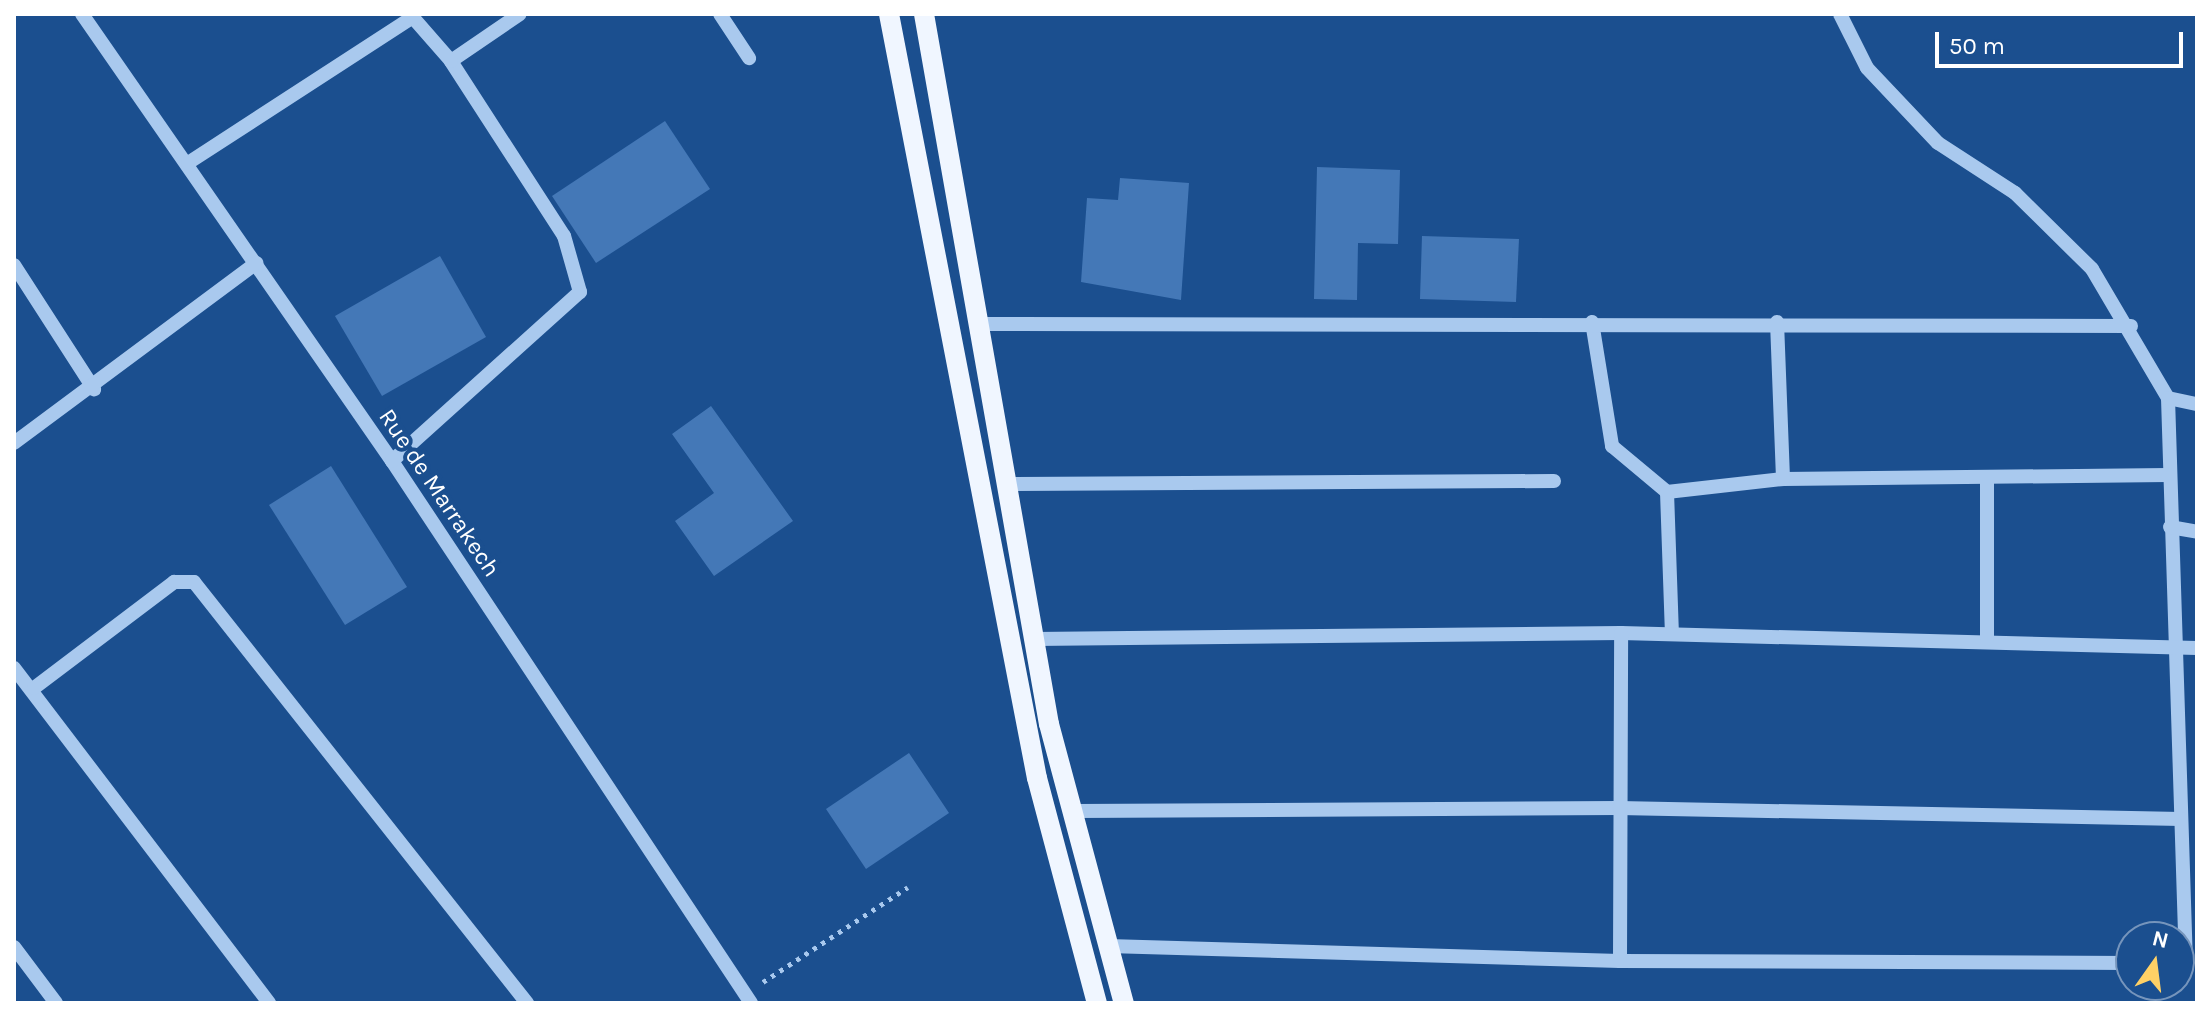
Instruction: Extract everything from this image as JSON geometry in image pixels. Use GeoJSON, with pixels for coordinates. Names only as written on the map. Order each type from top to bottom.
{"type":"FeatureCollection","features":[{"type":"Feature","properties":{"kind":"main road"},"geometry":{"type":"LineString","coordinates":[[889,14],[1037,778],[1097,1003]]}},
{"type":"Feature","properties":{"kind":"main road"},"geometry":{"type":"LineString","coordinates":[[924,14],[1011,484],[1034,639],[1124,1003]]}},
{"type":"Feature","properties":{"kind":"street","name":"Rue de Marrakech"},"geometry":{"type":"LineString","coordinates":[[82,14],[392,461],[748,998]]}},
{"type":"Feature","properties":{"kind":"street"},"geometry":{"type":"LineString","coordinates":[[451,61],[520,14]]}},
{"type":"Feature","properties":{"kind":"street"},"geometry":{"type":"LineString","coordinates":[[720,14],[749,58]]}},
{"type":"Feature","properties":{"kind":"street"},"geometry":{"type":"LineString","coordinates":[[1840,14],[1867,68],[1938,143],[2026,204],[2092,269],[2131,326],[2168,398],[2168,475],[2185,921]]}},
{"type":"Feature","properties":{"kind":"street"},"geometry":{"type":"LineString","coordinates":[[188,163],[412,16],[451,61],[564,236],[580,292],[392,461]]}},
{"type":"Feature","properties":{"kind":"street"},"geometry":{"type":"LineString","coordinates":[[14,443],[94,389],[256,263]]}},
{"type":"Feature","properties":{"kind":"street"},"geometry":{"type":"LineString","coordinates":[[14,265],[94,389]]}},
{"type":"Feature","properties":{"kind":"street"},"geometry":{"type":"LineString","coordinates":[[1592,322],[1612,446],[1667,492],[1783,479],[2168,475]]}},
{"type":"Feature","properties":{"kind":"street"},"geometry":{"type":"LineString","coordinates":[[981,324],[1777,322],[2131,326]]}},
{"type":"Feature","properties":{"kind":"street"},"geometry":{"type":"LineString","coordinates":[[1777,322],[1783,479]]}},
{"type":"Feature","properties":{"kind":"street"},"geometry":{"type":"LineString","coordinates":[[2168,398],[2197,404]]}},
{"type":"Feature","properties":{"kind":"street"},"geometry":{"type":"LineString","coordinates":[[1987,477],[1987,639]]}},
{"type":"Feature","properties":{"kind":"street"},"geometry":{"type":"LineString","coordinates":[[1011,484],[1554,481]]}},
{"type":"Feature","properties":{"kind":"street"},"geometry":{"type":"LineString","coordinates":[[1667,492],[1672,634]]}},
{"type":"Feature","properties":{"kind":"street"},"geometry":{"type":"LineString","coordinates":[[2170,527],[2197,532]]}},
{"type":"Feature","properties":{"kind":"street"},"geometry":{"type":"LineString","coordinates":[[34,688],[174,582],[194,582],[527,1003]]}},
{"type":"Feature","properties":{"kind":"street"},"geometry":{"type":"LineString","coordinates":[[1034,639],[1621,633],[2174,643],[2197,648]]}},
{"type":"Feature","properties":{"kind":"street"},"geometry":{"type":"LineString","coordinates":[[1620,961],[1621,633]]}},
{"type":"Feature","properties":{"kind":"street"},"geometry":{"type":"LineString","coordinates":[[14,668],[34,688],[269,1003]]}},
{"type":"Feature","properties":{"kind":"street"},"geometry":{"type":"LineString","coordinates":[[1075,811],[1619,808],[2181,819]]}},
{"type":"Feature","properties":{"kind":"street"},"geometry":{"type":"LineString","coordinates":[[1108,946],[1620,961],[2115,963]]}},
{"type":"Feature","properties":{"kind":"street"},"geometry":{"type":"LineString","coordinates":[[14,947],[56,1003]]}},
{"type":"Feature","properties":{"kind":"path"},"geometry":{"type":"LineString","coordinates":[[748,998],[908,887]]}},
{"type":"Feature","properties":{"kind":"building"},"geometry":{"type":"Polygon","coordinates":[[[665,121],[710,189],[596,263],[552,196],[665,121]]]}},
{"type":"Feature","properties":{"kind":"building"},"geometry":{"type":"Polygon","coordinates":[[[1317,167],[1400,170],[1398,244],[1358,243],[1357,300],[1314,299],[1317,167]]]}},
{"type":"Feature","properties":{"kind":"building"},"geometry":{"type":"Polygon","coordinates":[[[1120,178],[1189,183],[1181,300],[1081,282],[1087,198],[1118,200],[1120,178]]]}},
{"type":"Feature","properties":{"kind":"building"},"geometry":{"type":"Polygon","coordinates":[[[1422,236],[1519,239],[1516,302],[1420,299],[1422,236]]]}},
{"type":"Feature","properties":{"kind":"building"},"geometry":{"type":"Polygon","coordinates":[[[440,256],[486,337],[382,396],[335,316],[440,256]]]}},
{"type":"Feature","properties":{"kind":"building"},"geometry":{"type":"Polygon","coordinates":[[[711,406],[793,521],[714,576],[675,521],[714,493],[672,434],[711,406]]]}},
{"type":"Feature","properties":{"kind":"building"},"geometry":{"type":"Polygon","coordinates":[[[331,466],[407,587],[345,625],[269,505],[331,466]]]}},
{"type":"Feature","properties":{"kind":"building"},"geometry":{"type":"Polygon","coordinates":[[[909,753],[949,813],[866,869],[826,809],[909,753]]]}}]}
